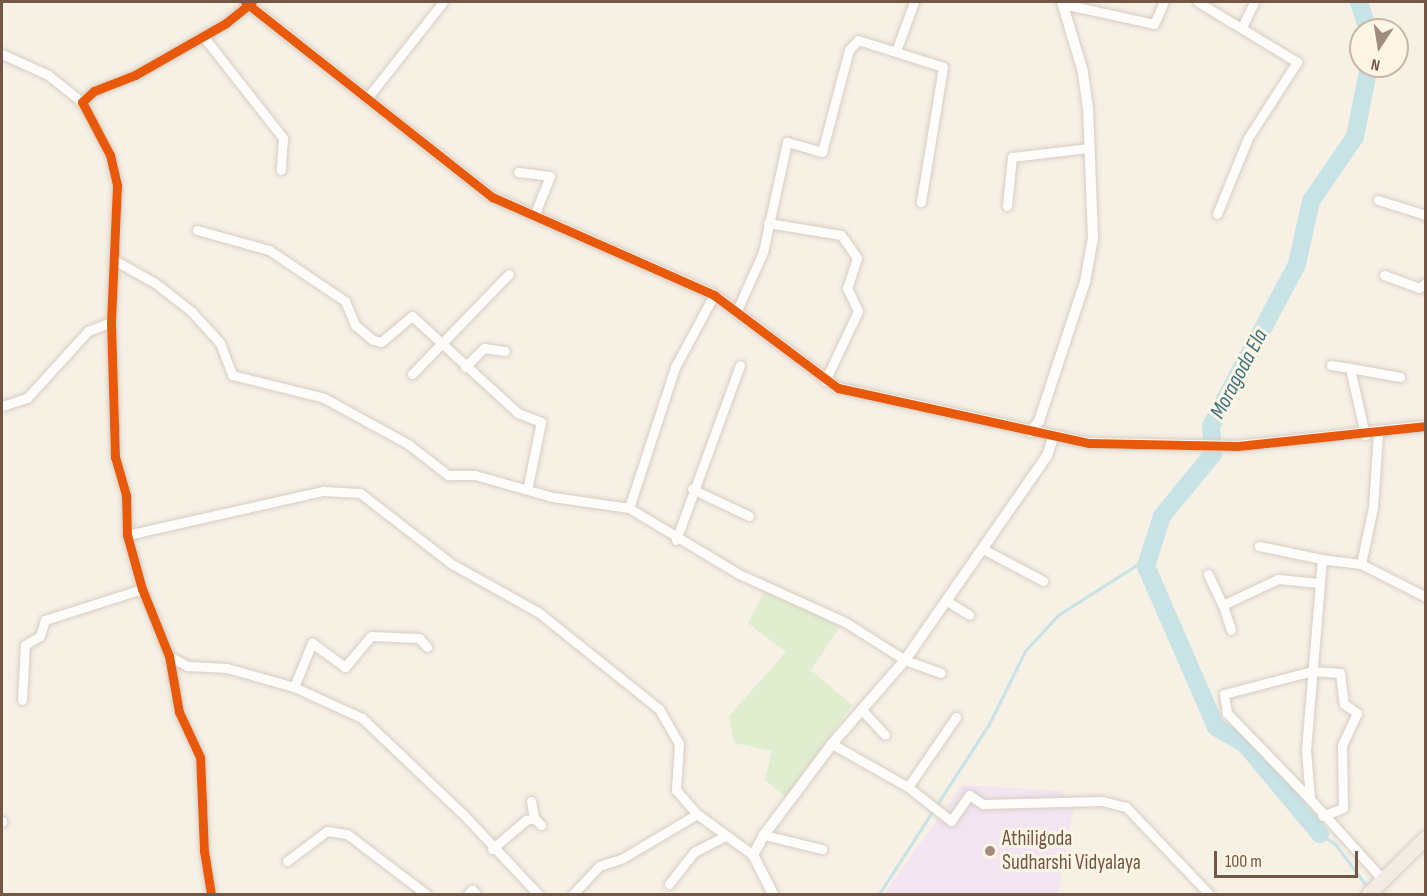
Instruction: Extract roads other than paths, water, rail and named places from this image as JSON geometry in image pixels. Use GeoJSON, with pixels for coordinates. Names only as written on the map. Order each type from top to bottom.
{"type":"FeatureCollection","features":[{"type":"Feature","properties":{"kind":"main road"},"geometry":{"type":"LineString","coordinates":[[1378,887],[1424,844]]}},
{"type":"Feature","properties":{"kind":"street"},"geometry":{"type":"LineString","coordinates":[[368,97],[443,2]]}},
{"type":"Feature","properties":{"kind":"street"},"geometry":{"type":"LineString","coordinates":[[896,51],[914,2]]}},
{"type":"Feature","properties":{"kind":"street"},"geometry":{"type":"LineString","coordinates":[[1031,432],[1040,421],[1085,282],[1093,238],[1083,72],[1063,3],[1154,24],[1164,2]]}},
{"type":"Feature","properties":{"kind":"street"},"geometry":{"type":"LineString","coordinates":[[1198,2],[1243,25],[1293,57],[1296,67],[1248,138],[1217,214]]}},
{"type":"Feature","properties":{"kind":"street"},"geometry":{"type":"LineString","coordinates":[[1243,25],[1254,2]]}},
{"type":"Feature","properties":{"kind":"street"},"geometry":{"type":"LineString","coordinates":[[82,102],[94,91],[135,75],[203,36],[248,3],[492,197],[714,295],[738,308],[825,381],[1053,438],[1188,446],[1238,446],[1378,434],[1425,426]]}},
{"type":"Feature","properties":{"kind":"street"},"geometry":{"type":"LineString","coordinates":[[203,36],[286,143],[281,170]]}},
{"type":"Feature","properties":{"kind":"street"},"geometry":{"type":"LineString","coordinates":[[738,308],[763,252],[787,142],[822,152],[849,50],[858,40],[943,67],[921,201]]}},
{"type":"Feature","properties":{"kind":"street"},"geometry":{"type":"LineString","coordinates":[[2,54],[48,75],[82,102],[110,155],[117,185],[111,322],[115,457],[126,495],[127,535],[141,589],[168,656],[179,712],[200,758],[204,851],[212,894]]}},
{"type":"Feature","properties":{"kind":"street"},"geometry":{"type":"LineString","coordinates":[[1007,206],[1012,157],[1089,148]]}},
{"type":"Feature","properties":{"kind":"street"},"geometry":{"type":"LineString","coordinates":[[518,172],[550,176],[534,216]]}},
{"type":"Feature","properties":{"kind":"street"},"geometry":{"type":"LineString","coordinates":[[1378,200],[1425,215]]}},
{"type":"Feature","properties":{"kind":"street"},"geometry":{"type":"LineString","coordinates":[[768,223],[841,235],[857,258],[847,288],[858,311],[825,381]]}},
{"type":"Feature","properties":{"kind":"street"},"geometry":{"type":"LineString","coordinates":[[197,230],[269,250],[345,301],[355,326],[373,340],[381,342],[412,316],[465,367],[518,413],[540,422],[528,486]]}},
{"type":"Feature","properties":{"kind":"street"},"geometry":{"type":"LineString","coordinates":[[114,260],[155,283],[191,311],[220,343],[232,375],[324,398],[408,444],[448,475],[475,475],[528,486],[553,497],[629,508],[676,540],[845,622],[905,660],[941,673]]}},
{"type":"Feature","properties":{"kind":"street"},"geometry":{"type":"LineString","coordinates":[[412,374],[509,273]]}},
{"type":"Feature","properties":{"kind":"street"},"geometry":{"type":"LineString","coordinates":[[1384,275],[1419,288],[1425,283]]}},
{"type":"Feature","properties":{"kind":"street"},"geometry":{"type":"LineString","coordinates":[[629,508],[675,367],[714,295]]}},
{"type":"Feature","properties":{"kind":"street"},"geometry":{"type":"LineString","coordinates":[[2,406],[27,398],[88,331],[111,322]]}},
{"type":"Feature","properties":{"kind":"street"},"geometry":{"type":"LineString","coordinates":[[465,367],[484,348],[505,351]]}},
{"type":"Feature","properties":{"kind":"street"},"geometry":{"type":"LineString","coordinates":[[676,540],[692,489],[740,365]]}},
{"type":"Feature","properties":{"kind":"street"},"geometry":{"type":"LineString","coordinates":[[1331,365],[1400,377]]}},
{"type":"Feature","properties":{"kind":"street"},"geometry":{"type":"LineString","coordinates":[[1350,368],[1365,435]]}},
{"type":"Feature","properties":{"kind":"street"},"geometry":{"type":"LineString","coordinates":[[1361,564],[1373,507],[1378,434]]}},
{"type":"Feature","properties":{"kind":"street"},"geometry":{"type":"LineString","coordinates":[[753,855],[764,836],[832,744],[905,660],[985,550],[1047,456],[1053,438]]}},
{"type":"Feature","properties":{"kind":"street"},"geometry":{"type":"LineString","coordinates":[[692,489],[749,516]]}},
{"type":"Feature","properties":{"kind":"street"},"geometry":{"type":"LineString","coordinates":[[127,535],[323,491],[360,494],[452,564],[538,612],[659,709],[679,743],[676,790],[697,814],[753,855],[773,894]]}},
{"type":"Feature","properties":{"kind":"street"},"geometry":{"type":"LineString","coordinates":[[1259,546],[1322,559],[1361,564],[1425,597]]}},
{"type":"Feature","properties":{"kind":"street"},"geometry":{"type":"LineString","coordinates":[[985,550],[1043,581]]}},
{"type":"Feature","properties":{"kind":"street"},"geometry":{"type":"LineString","coordinates":[[1310,799],[1306,750],[1322,559]]}},
{"type":"Feature","properties":{"kind":"street"},"geometry":{"type":"LineString","coordinates":[[1208,574],[1231,630]]}},
{"type":"Feature","properties":{"kind":"street"},"geometry":{"type":"LineString","coordinates":[[1223,606],[1278,579],[1319,582]]}},
{"type":"Feature","properties":{"kind":"street"},"geometry":{"type":"LineString","coordinates":[[22,700],[25,645],[40,636],[45,621],[141,589]]}},
{"type":"Feature","properties":{"kind":"street"},"geometry":{"type":"LineString","coordinates":[[947,601],[969,615]]}},
{"type":"Feature","properties":{"kind":"street"},"geometry":{"type":"LineString","coordinates":[[294,687],[312,643],[345,667],[371,636],[419,638],[428,647]]}},
{"type":"Feature","properties":{"kind":"street"},"geometry":{"type":"LineString","coordinates":[[168,656],[187,666],[227,668],[294,687],[362,718],[464,815],[492,849],[538,894]]}},
{"type":"Feature","properties":{"kind":"street"},"geometry":{"type":"LineString","coordinates":[[1322,816],[1343,808],[1342,745],[1356,713],[1344,704],[1340,673],[1312,671],[1247,685],[1221,698],[1248,738],[1310,799],[1322,816],[1378,887]]}},
{"type":"Feature","properties":{"kind":"street"},"geometry":{"type":"LineString","coordinates":[[861,709],[885,735]]}},
{"type":"Feature","properties":{"kind":"street"},"geometry":{"type":"LineString","coordinates":[[908,787],[956,717]]}},
{"type":"Feature","properties":{"kind":"street"},"geometry":{"type":"LineString","coordinates":[[832,744],[908,787],[931,809],[953,819],[969,795],[983,804],[1102,801],[1126,807],[1209,894]]}},
{"type":"Feature","properties":{"kind":"street"},"geometry":{"type":"LineString","coordinates":[[531,801],[534,818],[541,825]]}},
{"type":"Feature","properties":{"kind":"street"},"geometry":{"type":"LineString","coordinates":[[573,894],[599,866],[623,858],[697,814]]}},
{"type":"Feature","properties":{"kind":"street"},"geometry":{"type":"LineString","coordinates":[[492,849],[534,818]]}},
{"type":"Feature","properties":{"kind":"street"},"geometry":{"type":"LineString","coordinates":[[287,861],[327,831],[346,834],[426,894]]}},
{"type":"Feature","properties":{"kind":"street"},"geometry":{"type":"LineString","coordinates":[[669,884],[694,852],[725,836]]}},
{"type":"Feature","properties":{"kind":"street"},"geometry":{"type":"LineString","coordinates":[[764,836],[822,849]]}},
{"type":"Feature","properties":{"kind":"street"},"geometry":{"type":"LineString","coordinates":[[468,894],[471,890],[476,894]]}},
{"type":"Feature","properties":{"kind":"waterway","name":"Moragoda Ela"},"geometry":{"type":"LineString","coordinates":[[1359,2],[1364,18]]}},
{"type":"Feature","properties":{"kind":"waterway","name":"Moragoda Ela"},"geometry":{"type":"LineString","coordinates":[[1320,834],[1245,744],[1216,727],[1146,566],[1162,516],[1213,454],[1211,426],[1297,264],[1311,201],[1355,137],[1367,78]]}},
{"type":"Feature","properties":{"kind":"waterway"},"geometry":{"type":"LineString","coordinates":[[879,894],[989,724],[1025,651],[1058,615],[1149,557]]}},
{"type":"Feature","properties":{"kind":"waterway","name":"Moragoda Ela"},"geometry":{"type":"LineString","coordinates":[[1320,834],[1335,844],[1368,888]]}},
{"type":"Feature","properties":{"kind":"place","name":"Athiligoda Sudharshi Vidyalaya"},"geometry":{"type":"Point","coordinates":[990,851]}}]}
